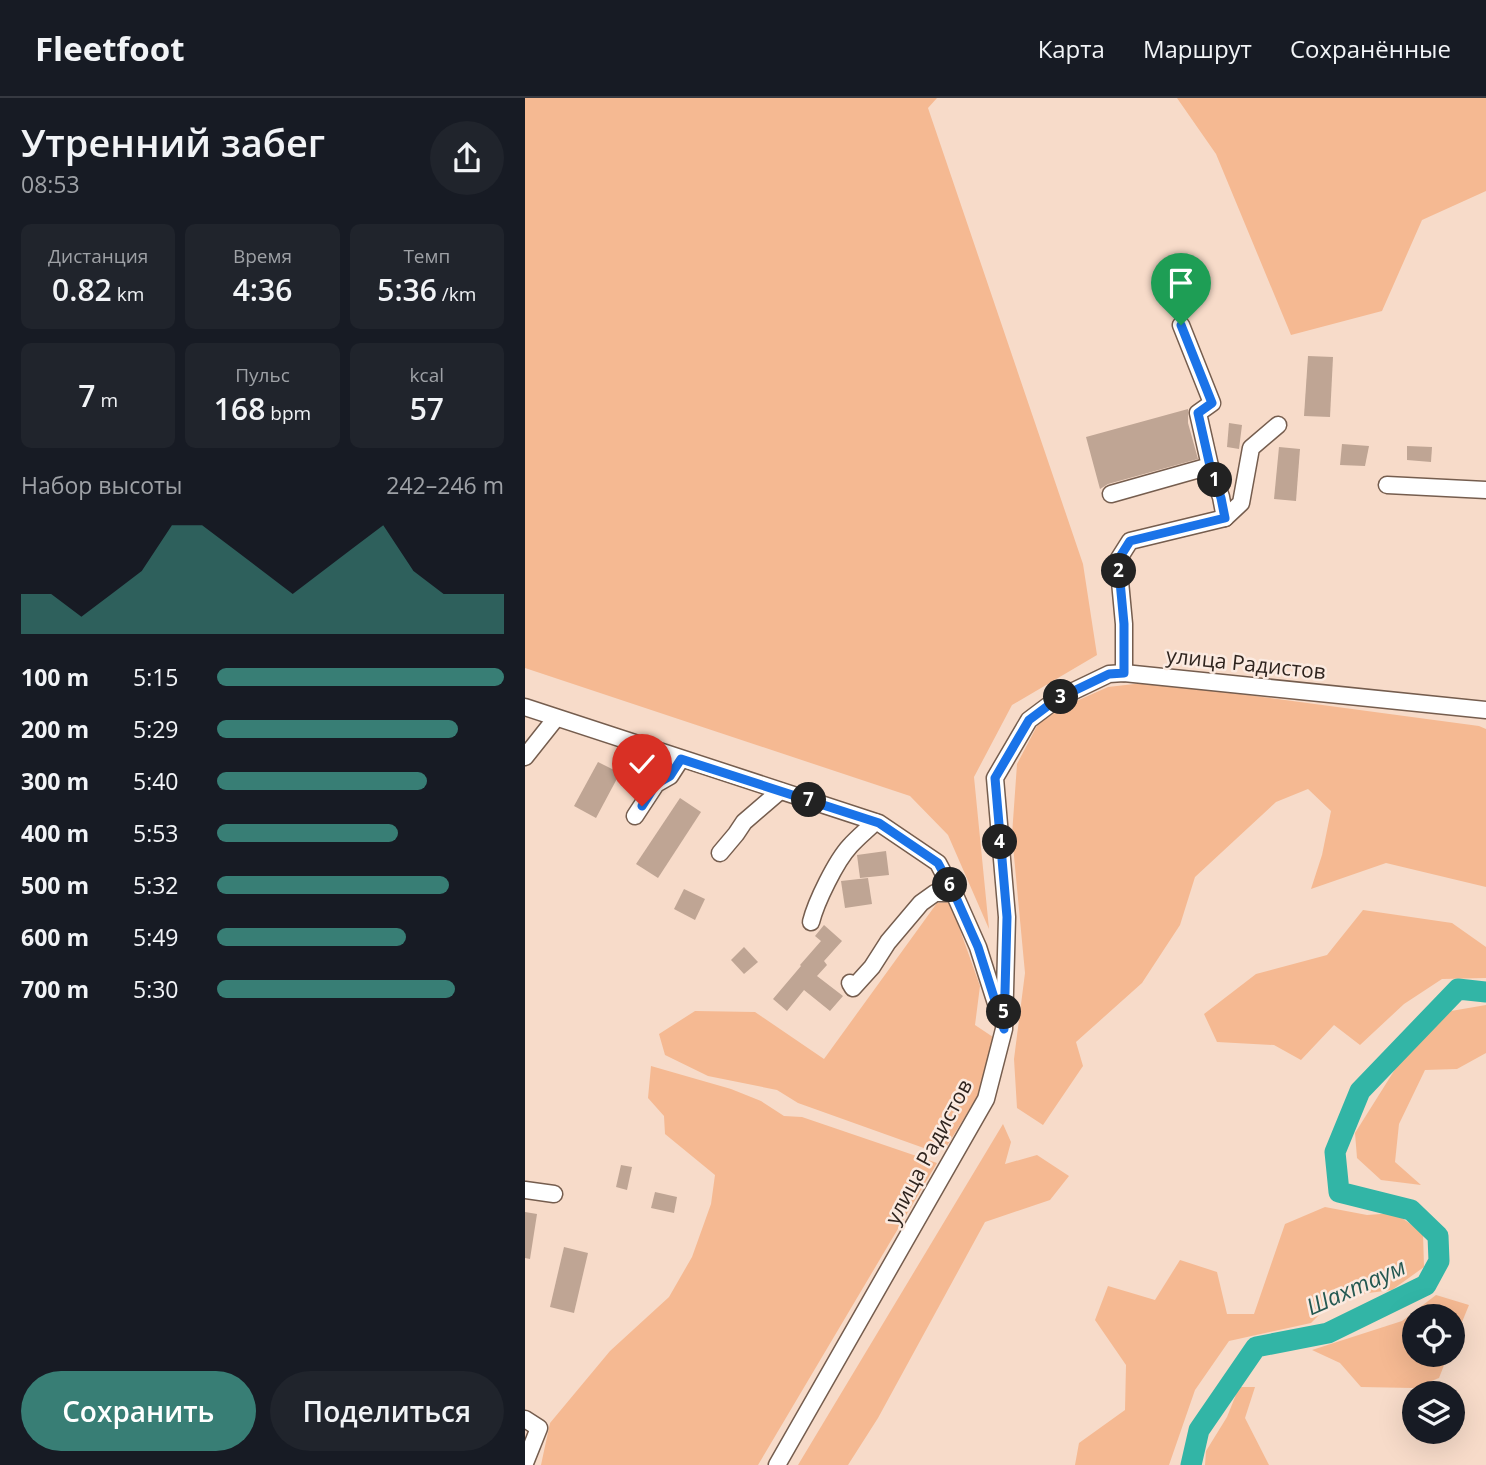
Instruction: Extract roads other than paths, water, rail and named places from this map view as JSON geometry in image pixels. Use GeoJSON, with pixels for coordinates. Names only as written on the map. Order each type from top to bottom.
{"type":"FeatureCollection","features":[{"type":"Feature","properties":{"kind":"street"},"geometry":{"type":"LineString","coordinates":[[1181,325],[1212,403],[1198,413],[1225,518]]}},
{"type":"Feature","properties":{"kind":"street"},"geometry":{"type":"LineString","coordinates":[[1124,673],[1124,624],[1118,560],[1130,541],[1225,518],[1241,503],[1251,448],[1278,425]]}},
{"type":"Feature","properties":{"kind":"street"},"geometry":{"type":"LineString","coordinates":[[1111,494],[1210,466]]}},
{"type":"Feature","properties":{"kind":"street"},"geometry":{"type":"LineString","coordinates":[[1387,485],[1486,490]]}},
{"type":"Feature","properties":{"kind":"street","name":"улица Радистов"},"geometry":{"type":"LineString","coordinates":[[776,1465],[986,1099],[1004,1029],[1007,917],[995,778],[1029,720],[1057,699],[1109,674],[1124,673],[1486,710]]}},
{"type":"Feature","properties":{"kind":"street"},"geometry":{"type":"LineString","coordinates":[[525,707],[879,823],[938,863],[978,947],[1004,1029]]}},
{"type":"Feature","properties":{"kind":"street"},"geometry":{"type":"LineString","coordinates":[[525,757],[556,718]]}},
{"type":"Feature","properties":{"kind":"street"},"geometry":{"type":"LineString","coordinates":[[635,816],[656,784],[670,776],[681,759]]}},
{"type":"Feature","properties":{"kind":"street"},"geometry":{"type":"LineString","coordinates":[[720,853],[744,822],[780,791]]}},
{"type":"Feature","properties":{"kind":"street"},"geometry":{"type":"LineString","coordinates":[[811,922],[841,859],[874,822]]}},
{"type":"Feature","properties":{"kind":"street"},"geometry":{"type":"LineString","coordinates":[[850,983],[853,988],[872,967],[888,942],[921,903],[935,893],[954,893]]}},
{"type":"Feature","properties":{"kind":"street"},"geometry":{"type":"LineString","coordinates":[[525,1190],[554,1194]]}},
{"type":"Feature","properties":{"kind":"street"},"geometry":{"type":"LineString","coordinates":[[525,1419],[539,1428],[525,1463]]}},
{"type":"Feature","properties":{"kind":"waterway","name":"Шахтаум"},"geometry":{"type":"LineString","coordinates":[[1191,1465],[1199,1430],[1256,1347],[1328,1333],[1426,1285],[1439,1261],[1438,1236],[1411,1210],[1339,1192],[1335,1152],[1360,1091],[1458,989],[1486,992]]}}]}
